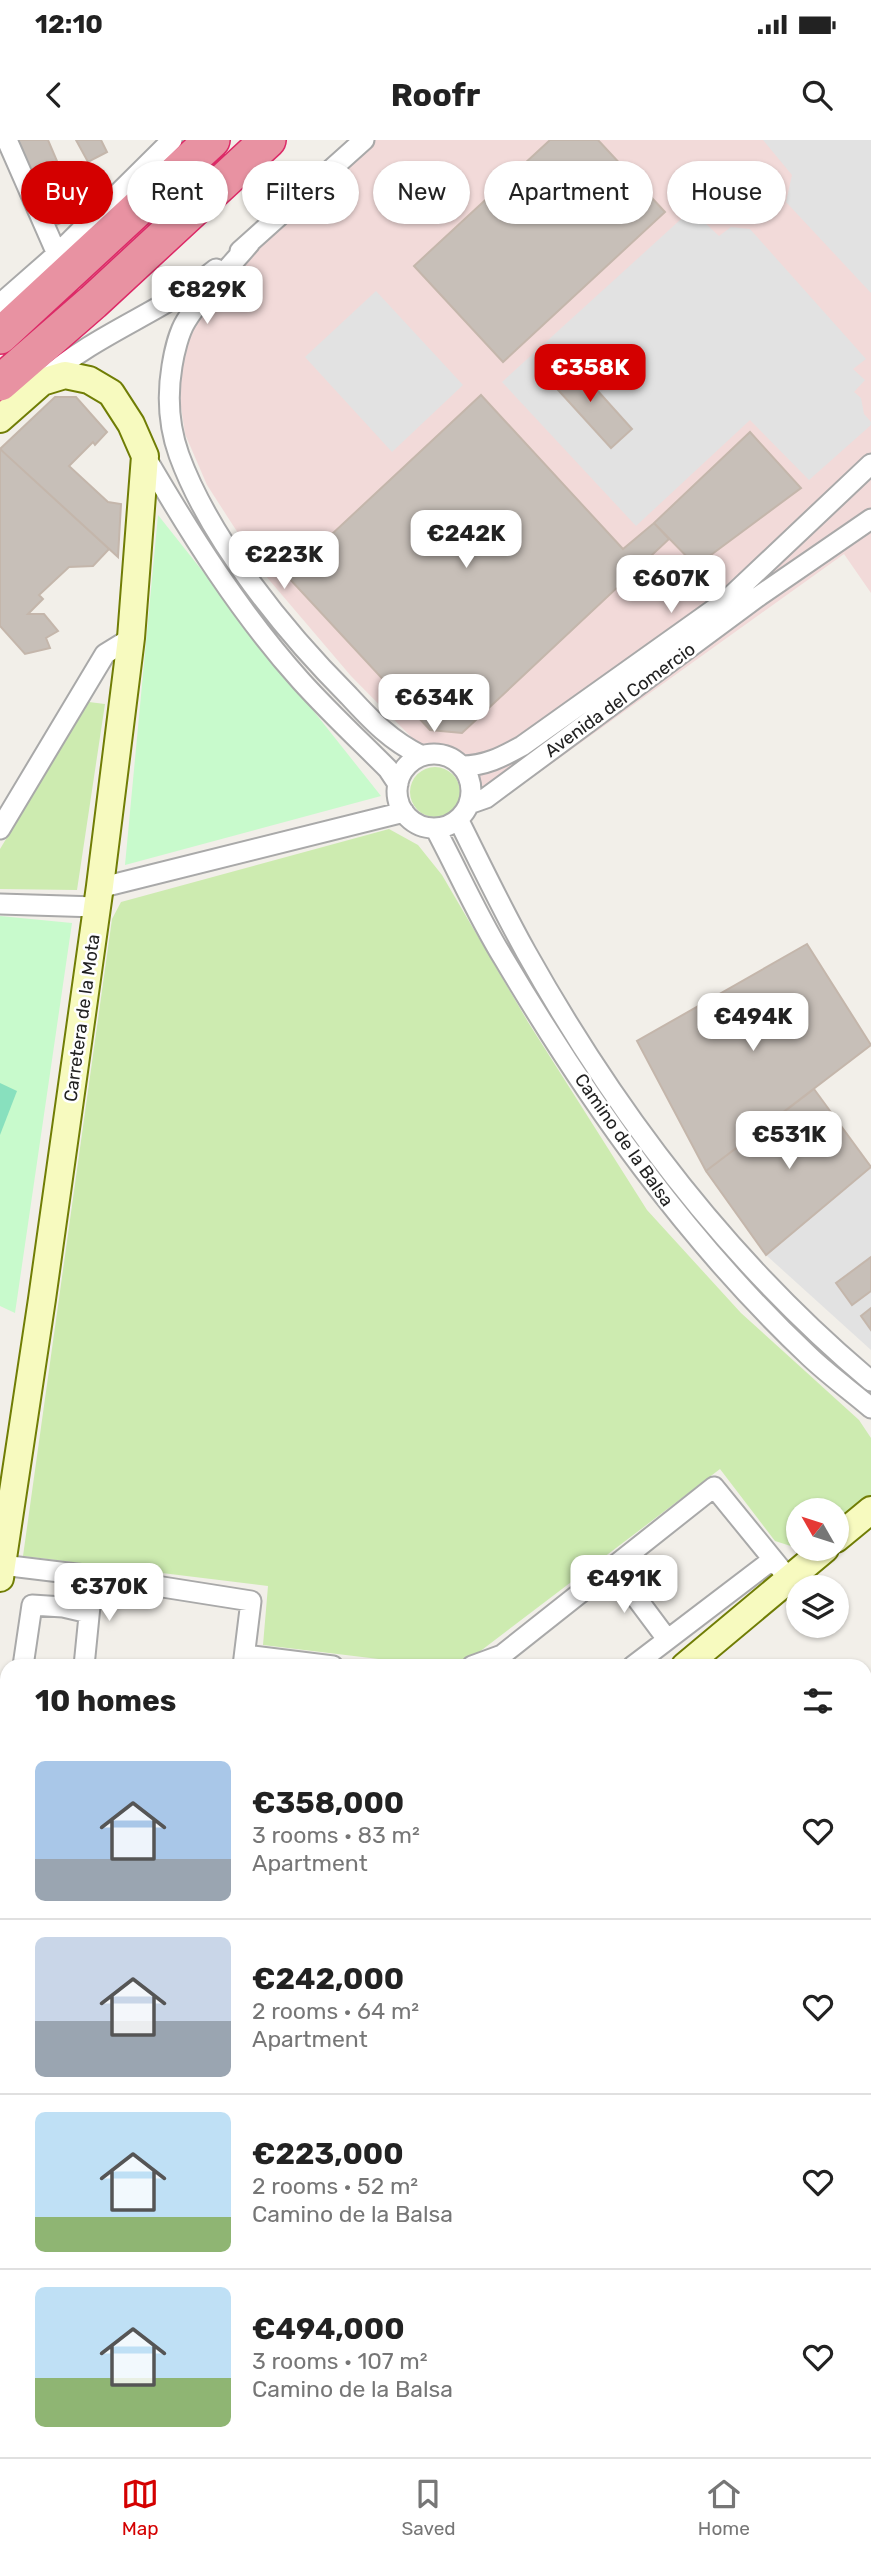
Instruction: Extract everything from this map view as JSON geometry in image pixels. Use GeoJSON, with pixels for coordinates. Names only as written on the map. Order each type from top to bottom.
{"type":"FeatureCollection","features":[{"type":"Feature","properties":{"kind":"highway"},"geometry":{"type":"LineString","coordinates":[[113,199],[156,173],[191,140]]}},
{"type":"Feature","properties":{"kind":"highway"},"geometry":{"type":"LineString","coordinates":[[0,336],[212,140]]}},
{"type":"Feature","properties":{"kind":"highway"},"geometry":{"type":"LineString","coordinates":[[0,383],[93,302],[268,140]]}},
{"type":"Feature","properties":{"kind":"main road"},"geometry":{"type":"LineString","coordinates":[[0,419],[42,382],[65,375],[89,380],[111,393],[131,424],[145,456]]}},
{"type":"Feature","properties":{"kind":"main road","name":"Carretera de la Mota"},"geometry":{"type":"LineString","coordinates":[[1,1572],[99,896],[131,638],[145,456]]}},
{"type":"Feature","properties":{"kind":"main road"},"geometry":{"type":"LineString","coordinates":[[849,1528],[871,1510]]}},
{"type":"Feature","properties":{"kind":"main road"},"geometry":{"type":"LineString","coordinates":[[692,1659],[781,1570],[800,1561]]}},
{"type":"Feature","properties":{"kind":"street"},"geometry":{"type":"LineString","coordinates":[[7,140],[57,254]]}},
{"type":"Feature","properties":{"kind":"street"},"geometry":{"type":"LineString","coordinates":[[113,197],[172,140]]}},
{"type":"Feature","properties":{"kind":"street"},"geometry":{"type":"LineString","coordinates":[[42,382],[81,350],[197,285],[250,243],[364,140]]}},
{"type":"Feature","properties":{"kind":"street"},"geometry":{"type":"LineString","coordinates":[[0,304],[86,224]]}},
{"type":"Feature","properties":{"kind":"street"},"geometry":{"type":"LineString","coordinates":[[250,243],[184,323],[172,366],[169,412],[179,454],[199,499],[242,570],[289,632],[399,745],[422,756],[444,755],[462,766],[471,784],[463,812],[447,826],[435,828],[417,824],[404,812],[397,794],[398,784],[406,766],[422,756]]}},
{"type":"Feature","properties":{"kind":"street"},"geometry":{"type":"LineString","coordinates":[[145,456],[224,583],[263,635],[301,681],[388,769],[398,784]]}},
{"type":"Feature","properties":{"kind":"street","name":"Avenida del Comercio"},"geometry":{"type":"LineString","coordinates":[[462,766],[478,766],[522,746],[727,600],[871,464]]}},
{"type":"Feature","properties":{"kind":"street","name":"Avenida del Comercio"},"geometry":{"type":"LineString","coordinates":[[463,812],[486,798],[758,596],[871,519]]}},
{"type":"Feature","properties":{"kind":"street"},"geometry":{"type":"LineString","coordinates":[[0,829],[105,653],[131,638]]}},
{"type":"Feature","properties":{"kind":"street"},"geometry":{"type":"LineString","coordinates":[[0,904],[99,896],[121,883],[404,812]]}},
{"type":"Feature","properties":{"kind":"street","name":"Camino de la Balsa"},"geometry":{"type":"LineString","coordinates":[[463,812],[526,952],[632,1122],[696,1205],[762,1279],[825,1342],[871,1381]]}},
{"type":"Feature","properties":{"kind":"street","name":"Camino de la Balsa"},"geometry":{"type":"LineString","coordinates":[[435,828],[502,957],[613,1130],[681,1220],[750,1297],[811,1359],[871,1408]]}},
{"type":"Feature","properties":{"kind":"street"},"geometry":{"type":"LineString","coordinates":[[506,1659],[714,1487],[781,1570],[667,1639],[643,1659]]}},
{"type":"Feature","properties":{"kind":"street"},"geometry":{"type":"LineString","coordinates":[[614,1568],[667,1639]]}},
{"type":"Feature","properties":{"kind":"street"},"geometry":{"type":"LineString","coordinates":[[1,1572],[93,1576],[251,1601],[244,1659]]}},
{"type":"Feature","properties":{"kind":"street"},"geometry":{"type":"LineString","coordinates":[[85,1659],[93,1576]]}},
{"type":"Feature","properties":{"kind":"street"},"geometry":{"type":"LineString","coordinates":[[24,1659],[32,1605],[63,1607],[89,1613]]}},
{"type":"Feature","properties":{"kind":"shaded area"},"geometry":{"type":"Polygon","coordinates":[[[374,140],[871,140],[871,593],[844,554],[487,810],[470,755],[421,747],[351,676],[265,575],[207,485],[185,434],[176,373],[196,320],[283,224],[359,224],[359,161],[351,161],[374,140]]]}},
{"type":"Feature","properties":{"kind":"shaded area"},"geometry":{"type":"Polygon","coordinates":[[[763,140],[871,140],[871,293],[786,202],[792,175],[786,168],[786,161],[780,161],[763,140]]]}},
{"type":"Feature","properties":{"kind":"shaded area"},"geometry":{"type":"Polygon","coordinates":[[[676,224],[706,224],[719,236],[731,227],[750,229],[866,359],[853,369],[865,380],[854,392],[861,398],[864,414],[871,425],[809,480],[750,420],[636,526],[502,382],[676,224]]]}},
{"type":"Feature","properties":{"kind":"shaded area"},"geometry":{"type":"Polygon","coordinates":[[[376,291],[463,385],[392,452],[305,357],[376,291]]]}},
{"type":"Feature","properties":{"kind":"shaded area"},"geometry":{"type":"Polygon","coordinates":[[[871,1167],[871,1350],[766,1255],[871,1167]]]}},
{"type":"Feature","properties":{"kind":"green space"},"geometry":{"type":"Polygon","coordinates":[[[158,515],[381,796],[125,865],[158,515]]]}},
{"type":"Feature","properties":{"kind":"green space"},"geometry":{"type":"Polygon","coordinates":[[[89,702],[105,704],[77,890],[0,889],[0,849],[89,702]]]}},
{"type":"Feature","properties":{"kind":"green space"},"geometry":{"type":"Polygon","coordinates":[[[435,767],[453,774],[460,792],[453,810],[435,817],[417,810],[410,792],[417,774],[435,767]]]}},
{"type":"Feature","properties":{"kind":"green space"},"geometry":{"type":"Polygon","coordinates":[[[389,829],[418,845],[442,875],[528,1022],[647,1210],[741,1313],[859,1420],[871,1438],[871,1495],[849,1511],[849,1498],[786,1498],[786,1544],[775,1541],[720,1469],[470,1659],[379,1659],[263,1645],[268,1586],[23,1556],[112,919],[121,902],[389,829]]]}},
{"type":"Feature","properties":{"kind":"green space"},"geometry":{"type":"Polygon","coordinates":[[[0,916],[72,923],[15,1313],[0,1306],[0,916]]]}},
{"type":"Feature","properties":{"kind":"green space"},"geometry":{"type":"Polygon","coordinates":[[[0,1083],[17,1091],[0,1135],[0,1083]]]}},
{"type":"Feature","properties":{"kind":"building"},"geometry":{"type":"Polygon","coordinates":[[[18,140],[48,140],[57,161],[27,161],[18,140]]]}},
{"type":"Feature","properties":{"kind":"building"},"geometry":{"type":"Polygon","coordinates":[[[76,140],[101,140],[107,152],[87,161],[76,140]]]}},
{"type":"Feature","properties":{"kind":"building"},"geometry":{"type":"Polygon","coordinates":[[[550,140],[598,140],[618,161],[527,161],[550,140]]]}},
{"type":"Feature","properties":{"kind":"building"},"geometry":{"type":"Polygon","coordinates":[[[653,199],[665,212],[653,223],[653,199]]]}},
{"type":"Feature","properties":{"kind":"building"},"geometry":{"type":"Polygon","coordinates":[[[484,201],[484,224],[652,224],[503,362],[414,266],[459,224],[470,224],[470,214],[484,201]]]}},
{"type":"Feature","properties":{"kind":"building"},"geometry":{"type":"Polygon","coordinates":[[[570,360],[632,429],[611,448],[549,380],[570,360]]]}},
{"type":"Feature","properties":{"kind":"building"},"geometry":{"type":"Polygon","coordinates":[[[481,395],[623,549],[654,523],[669,539],[462,733],[430,730],[287,576],[481,395]]]}},
{"type":"Feature","properties":{"kind":"building"},"geometry":{"type":"Polygon","coordinates":[[[55,397],[76,397],[107,432],[69,466],[108,502],[121,504],[118,557],[0,449],[55,397]]]}},
{"type":"Feature","properties":{"kind":"building"},"geometry":{"type":"Polygon","coordinates":[[[750,432],[801,488],[696,566],[654,523],[750,432]]]}},
{"type":"Feature","properties":{"kind":"building"},"geometry":{"type":"Polygon","coordinates":[[[0,449],[109,549],[93,566],[69,567],[39,595],[43,599],[28,614],[44,614],[58,631],[46,638],[50,648],[25,654],[0,626],[0,449]]]}},
{"type":"Feature","properties":{"kind":"building"},"geometry":{"type":"Polygon","coordinates":[[[807,944],[871,1045],[706,1171],[637,1041],[807,944]]]}},
{"type":"Feature","properties":{"kind":"building"},"geometry":{"type":"Polygon","coordinates":[[[814,1089],[871,1167],[766,1255],[706,1171],[814,1089]]]}},
{"type":"Feature","properties":{"kind":"building"},"geometry":{"type":"Polygon","coordinates":[[[871,1257],[871,1291],[852,1305],[836,1283],[871,1257]]]}},
{"type":"Feature","properties":{"kind":"building"},"geometry":{"type":"Polygon","coordinates":[[[871,1308],[871,1330],[861,1316],[871,1308]]]}}]}
